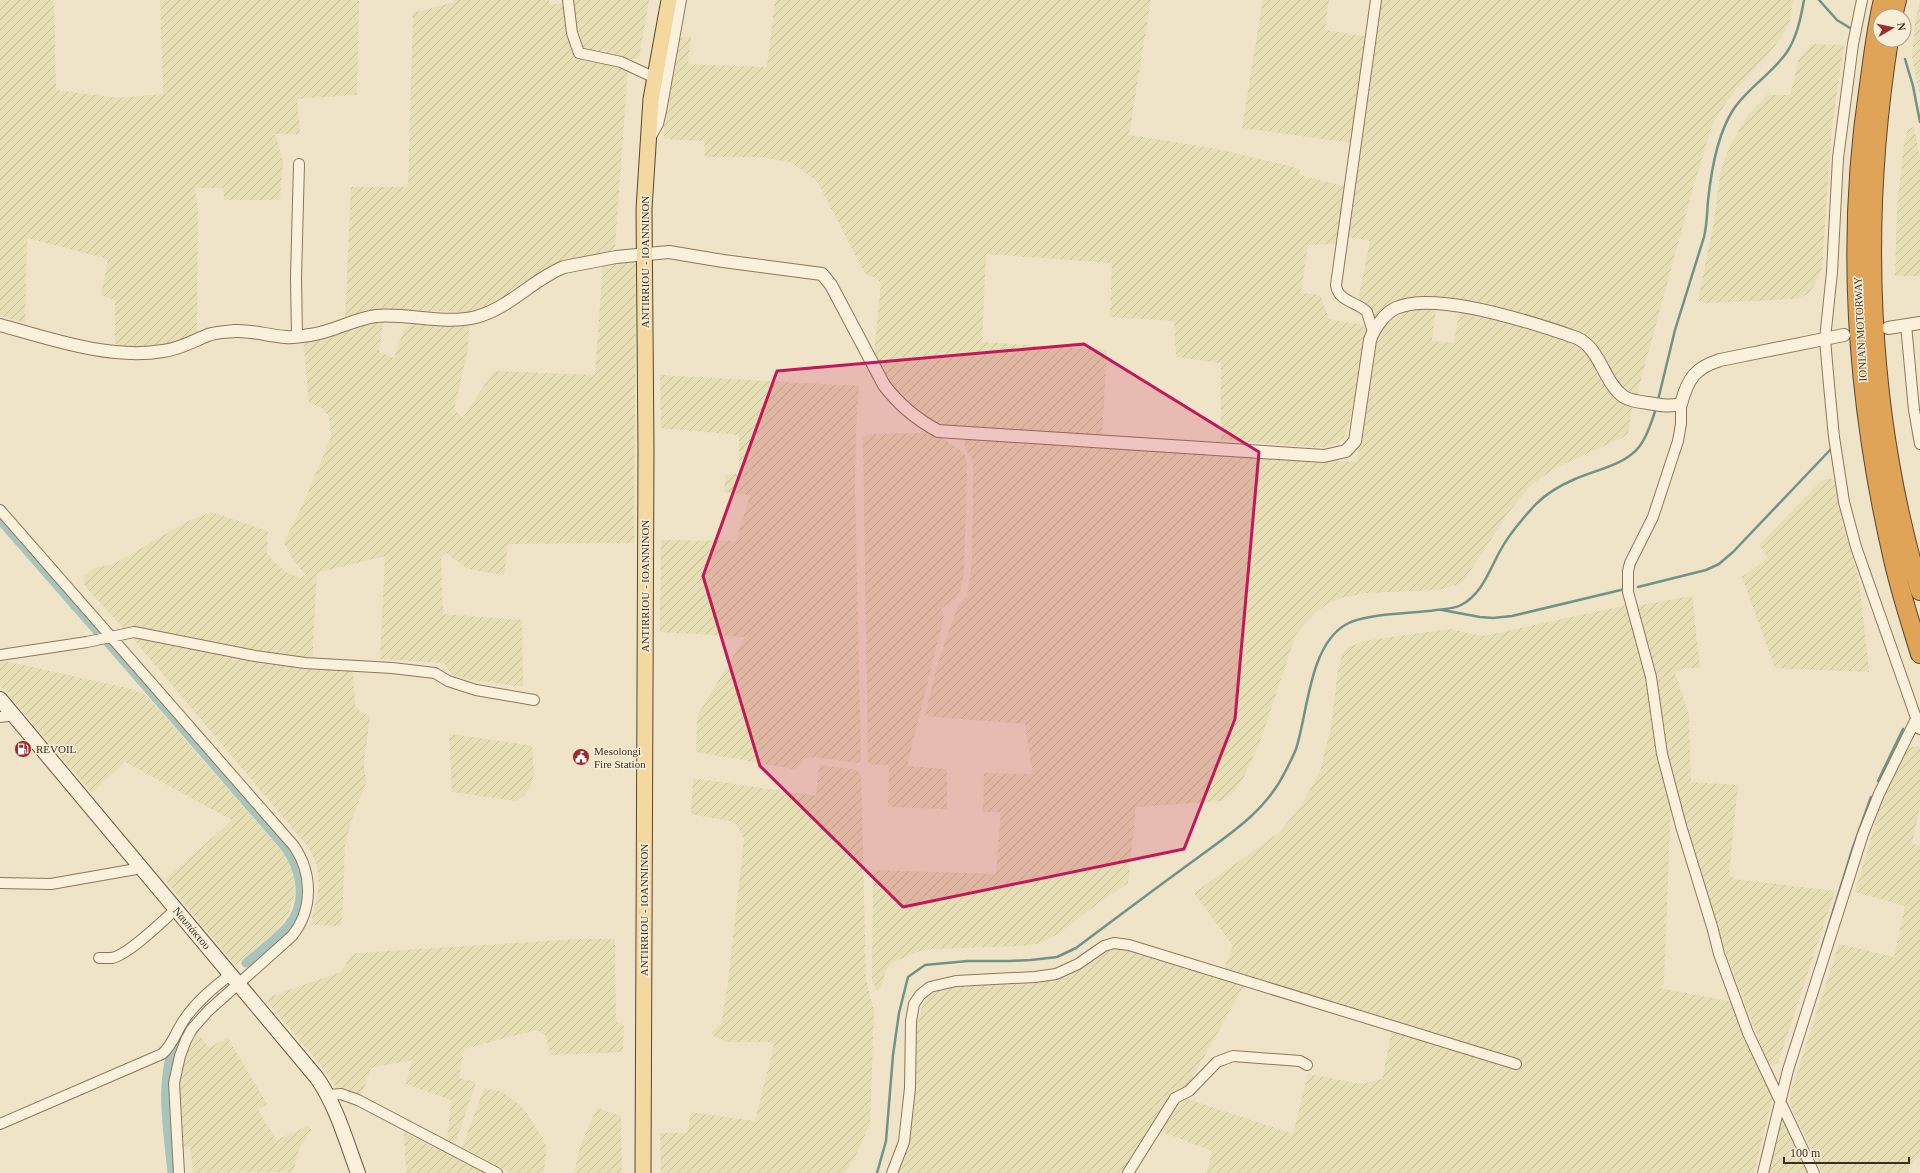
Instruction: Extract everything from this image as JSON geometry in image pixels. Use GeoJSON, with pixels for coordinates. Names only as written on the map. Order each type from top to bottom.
{"type":"FeatureCollection","features":[{"type":"Feature","properties":{"kind":"highway","name":"IONIAN MOTORWAY"},"geometry":{"type":"LineString","coordinates":[[1883,0],[1864,113],[1858,216],[1858,313],[1865,399],[1874,465],[1892,556],[1920,654]]}},
{"type":"Feature","properties":{"kind":"highway","name":"IONIAN MOTORWAY"},"geometry":{"type":"LineString","coordinates":[[1888,48],[1875,158],[1872,229],[1874,316],[1880,391],[1889,457],[1904,532],[1920,591]]}},
{"type":"Feature","properties":{"kind":"main road","name":"ANTIRRIOU - IOANNINON"},"geometry":{"type":"LineString","coordinates":[[643,1173],[646,253],[644,209],[647,144],[653,77],[669,0]]}},
{"type":"Feature","properties":{"kind":"main road","name":"Ναυπάκτου"},"geometry":{"type":"LineString","coordinates":[[0,699],[309,1068],[328,1095],[358,1173]]}},
{"type":"Feature","properties":{"kind":"street"},"geometry":{"type":"LineString","coordinates":[[568,0],[572,33],[579,53],[621,62],[653,77]]}},
{"type":"Feature","properties":{"kind":"street"},"geometry":{"type":"LineString","coordinates":[[647,144],[658,124],[681,0]]}},
{"type":"Feature","properties":{"kind":"street"},"geometry":{"type":"LineString","coordinates":[[1373,332],[1367,312],[1342,297],[1336,285],[1376,0]]}},
{"type":"Feature","properties":{"kind":"street"},"geometry":{"type":"LineString","coordinates":[[1763,1173],[1780,1102],[1807,1004],[1863,834],[1879,794],[1918,724],[1856,547],[1844,502],[1834,437],[1825,339],[1832,272],[1838,158],[1853,44],[1862,0]]}},
{"type":"Feature","properties":{"kind":"street"},"geometry":{"type":"LineString","coordinates":[[297,337],[296,278],[300,164]]}},
{"type":"Feature","properties":{"kind":"street"},"geometry":{"type":"LineString","coordinates":[[0,325],[76,346],[139,353],[174,349],[208,335],[236,331],[297,337],[330,331],[359,320],[379,316],[459,320],[476,317],[492,311],[515,298],[546,276],[564,267],[646,253],[677,252],[723,261],[822,274],[831,285],[884,385],[893,398],[913,416],[938,431],[1315,456],[1335,454],[1346,451],[1352,445],[1356,437],[1364,372],[1373,332],[1393,309],[1405,305],[1436,303],[1492,313],[1550,329],[1584,342],[1590,347],[1608,378],[1620,393],[1631,400],[1663,406],[1681,404]]}},
{"type":"Feature","properties":{"kind":"street"},"geometry":{"type":"LineString","coordinates":[[1888,328],[1920,323]]}},
{"type":"Feature","properties":{"kind":"street"},"geometry":{"type":"LineString","coordinates":[[1906,325],[1914,410],[1920,444]]}},
{"type":"Feature","properties":{"kind":"street"},"geometry":{"type":"LineString","coordinates":[[1814,1173],[1748,1033],[1719,954],[1681,826],[1662,754],[1651,677],[1628,592],[1628,571],[1630,563],[1653,517],[1678,442],[1681,424],[1681,404],[1692,378],[1705,365],[1720,360],[1844,335]]}},
{"type":"Feature","properties":{"kind":"street"},"geometry":{"type":"LineString","coordinates":[[0,510],[294,846],[302,860],[305,870],[309,899],[302,922],[292,936],[235,979],[197,1022],[186,1040],[180,1056],[174,1082],[180,1173]]}},
{"type":"Feature","properties":{"kind":"street"},"geometry":{"type":"LineString","coordinates":[[0,655],[87,642],[134,632],[255,656],[306,663],[392,668],[435,673],[448,681],[476,690],[534,700]]}},
{"type":"Feature","properties":{"kind":"street"},"geometry":{"type":"LineString","coordinates":[[0,717],[14,715]]}},
{"type":"Feature","properties":{"kind":"street"},"geometry":{"type":"LineString","coordinates":[[0,883],[51,884],[142,868]]}},
{"type":"Feature","properties":{"kind":"street"},"geometry":{"type":"LineString","coordinates":[[99,958],[111,958],[125,951],[156,928],[176,909]]}},
{"type":"Feature","properties":{"kind":"street"},"geometry":{"type":"LineString","coordinates":[[892,1173],[904,1142],[910,1088],[911,1021],[914,1004],[920,995],[930,987],[956,981],[1035,977],[1056,974],[1078,964],[1104,946],[1114,943],[1129,945],[1163,957],[1516,1064]]}},
{"type":"Feature","properties":{"kind":"street"},"geometry":{"type":"LineString","coordinates":[[0,1124],[162,1054],[189,1013],[211,990],[235,979]]}},
{"type":"Feature","properties":{"kind":"street"},"geometry":{"type":"LineString","coordinates":[[1128,1173],[1175,1098],[1189,1091],[1217,1062],[1233,1056],[1300,1061],[1307,1065]]}},
{"type":"Feature","properties":{"kind":"street"},"geometry":{"type":"LineString","coordinates":[[328,1095],[341,1094],[354,1098],[497,1173]]}},
{"type":"Feature","properties":{"kind":"highlighted area"},"geometry":{"type":"Polygon","coordinates":[[[1084,344],[1259,452],[1235,719],[1184,849],[903,907],[760,766],[703,576],[777,371],[1084,344]]]}},
{"type":"Feature","properties":{"kind":"shaded area"},"geometry":{"type":"Polygon","coordinates":[[[0,0],[54,0],[56,90],[118,98],[163,94],[160,0],[359,0],[357,95],[297,99],[300,134],[275,134],[283,161],[280,200],[224,200],[223,188],[195,188],[198,212],[197,331],[184,340],[159,347],[119,348],[115,342],[115,300],[101,295],[108,259],[27,238],[25,323],[0,316],[0,0]]]}},
{"type":"Feature","properties":{"kind":"shaded area"},"geometry":{"type":"Polygon","coordinates":[[[454,0],[549,0],[550,5],[564,3],[575,55],[628,67],[615,247],[607,253],[571,259],[554,265],[514,292],[474,312],[376,310],[361,312],[345,319],[351,187],[408,187],[413,13],[454,2],[454,0]]]}},
{"type":"Feature","properties":{"kind":"shaded area"},"geometry":{"type":"Polygon","coordinates":[[[571,0],[649,0],[639,57],[637,59],[630,59],[589,50],[578,45],[571,0]]]}},
{"type":"Feature","properties":{"kind":"shaded area"},"geometry":{"type":"Polygon","coordinates":[[[775,0],[1151,0],[1129,135],[1212,148],[1281,164],[1300,169],[1299,175],[1347,187],[1336,244],[1308,245],[1301,293],[1320,295],[1329,319],[1363,325],[1368,334],[1349,424],[1344,437],[1337,443],[1324,447],[1221,440],[1221,363],[1176,357],[1174,321],[1110,317],[1112,263],[986,254],[982,342],[1107,350],[1102,436],[940,427],[922,416],[889,386],[874,353],[881,283],[878,279],[865,274],[817,181],[790,162],[761,157],[705,157],[704,141],[664,139],[664,124],[677,39],[691,36],[688,64],[767,67],[775,0]]]}},
{"type":"Feature","properties":{"kind":"shaded area"},"geometry":{"type":"Polygon","coordinates":[[[1263,0],[1329,0],[1325,30],[1365,36],[1352,143],[1242,128],[1263,0]]]}},
{"type":"Feature","properties":{"kind":"shaded area"},"geometry":{"type":"Polygon","coordinates":[[[1381,0],[1793,0],[1790,23],[1773,49],[1737,88],[1714,120],[1695,181],[1637,394],[1631,394],[1619,386],[1585,336],[1563,327],[1503,309],[1458,300],[1415,296],[1391,304],[1375,322],[1369,306],[1358,300],[1370,241],[1348,237],[1381,0]]]}},
{"type":"Feature","properties":{"kind":"shaded area"},"geometry":{"type":"Polygon","coordinates":[[[1920,0],[1920,96],[1912,57],[1915,23],[1920,0]]]}},
{"type":"Feature","properties":{"kind":"shaded area"},"geometry":{"type":"Polygon","coordinates":[[[1812,44],[1844,45],[1832,126],[1822,268],[1815,284],[1808,294],[1796,299],[1708,303],[1698,301],[1714,221],[1720,173],[1729,148],[1748,115],[1767,95],[1790,95],[1799,58],[1812,44]]]}},
{"type":"Feature","properties":{"kind":"shaded area"},"geometry":{"type":"Polygon","coordinates":[[[1914,127],[1920,158],[1920,276],[1895,276],[1897,209],[1904,143],[1908,129],[1914,127]]]}},
{"type":"Feature","properties":{"kind":"shaded area"},"geometry":{"type":"Polygon","coordinates":[[[636,259],[634,543],[508,544],[504,575],[468,569],[446,553],[441,557],[443,614],[522,620],[523,687],[464,679],[453,675],[443,663],[380,659],[385,556],[317,573],[312,663],[353,669],[355,704],[357,709],[370,717],[364,761],[364,771],[367,780],[351,821],[345,845],[342,923],[339,926],[311,925],[319,885],[317,865],[309,848],[135,641],[85,586],[83,580],[84,576],[97,567],[111,565],[186,522],[211,512],[268,531],[267,553],[272,560],[289,574],[300,577],[306,575],[291,557],[284,542],[305,500],[331,437],[329,416],[321,407],[309,403],[303,338],[358,323],[383,323],[379,352],[394,358],[404,330],[412,324],[421,321],[464,323],[469,326],[468,349],[454,410],[463,417],[494,371],[595,375],[603,263],[636,259]]]}},
{"type":"Feature","properties":{"kind":"shaded area"},"geometry":{"type":"Polygon","coordinates":[[[1436,306],[1432,341],[1454,343],[1460,309],[1506,319],[1580,345],[1633,403],[1628,433],[1622,438],[1555,468],[1530,486],[1509,512],[1465,579],[1459,584],[1439,590],[1365,593],[1341,598],[1329,603],[1316,612],[1296,634],[1260,742],[1242,781],[1232,793],[1222,801],[1136,807],[1128,883],[1061,932],[1041,943],[1024,946],[932,949],[916,952],[892,963],[886,970],[878,991],[872,980],[873,870],[996,874],[1001,812],[983,812],[984,773],[1033,774],[1025,724],[925,716],[936,669],[950,627],[959,604],[967,596],[972,562],[973,460],[965,449],[964,437],[1357,462],[1368,364],[1377,331],[1399,311],[1436,306]]]}},
{"type":"Feature","properties":{"kind":"shaded area"},"geometry":{"type":"Polygon","coordinates":[[[660,375],[859,386],[856,430],[855,486],[861,759],[858,763],[811,757],[803,760],[799,767],[794,769],[696,752],[697,716],[745,637],[660,632],[661,540],[736,541],[750,495],[724,492],[726,474],[739,474],[739,435],[661,428],[660,375]]]}},
{"type":"Feature","properties":{"kind":"shaded area"},"geometry":{"type":"Polygon","coordinates":[[[924,433],[937,435],[958,448],[965,455],[967,465],[964,573],[960,592],[953,601],[941,608],[944,616],[907,766],[947,769],[947,809],[888,807],[889,765],[868,764],[863,438],[871,434],[924,433]]]}},
{"type":"Feature","properties":{"kind":"shaded area"},"geometry":{"type":"Polygon","coordinates":[[[1829,478],[1834,481],[1843,526],[1859,579],[1869,672],[1775,668],[1742,577],[1768,558],[1759,545],[1821,481],[1829,478]]]}},
{"type":"Feature","properties":{"kind":"shaded area"},"geometry":{"type":"Polygon","coordinates":[[[1692,596],[1700,668],[1683,668],[1675,673],[1689,715],[1691,782],[1738,785],[1729,874],[1734,879],[1835,891],[1778,1063],[1772,1065],[1767,1061],[1723,946],[1676,793],[1665,753],[1635,606],[1692,596]]]}},
{"type":"Feature","properties":{"kind":"shaded area"},"geometry":{"type":"Polygon","coordinates":[[[1627,605],[1645,662],[1671,801],[1664,984],[1660,988],[1733,1002],[1773,1096],[1754,1173],[1207,1173],[1212,1151],[1160,1131],[1182,1097],[1293,1134],[1308,1074],[1361,1084],[1382,1079],[1394,1020],[1224,969],[1233,946],[1194,893],[1280,832],[1302,804],[1320,772],[1331,727],[1338,670],[1342,655],[1348,648],[1363,641],[1449,629],[1484,636],[1627,605]]]}},
{"type":"Feature","properties":{"kind":"shaded area"},"geometry":{"type":"Polygon","coordinates":[[[0,660],[132,689],[146,695],[288,858],[293,870],[295,893],[289,913],[276,932],[235,965],[165,880],[232,820],[125,762],[92,793],[0,685],[0,660]]]}},
{"type":"Feature","properties":{"kind":"shaded area"},"geometry":{"type":"Polygon","coordinates":[[[449,734],[532,746],[534,774],[530,788],[524,796],[516,801],[452,792],[449,734]]]}},
{"type":"Feature","properties":{"kind":"shaded area"},"geometry":{"type":"Polygon","coordinates":[[[1917,746],[1920,748],[1920,807],[1912,843],[1920,846],[1920,1157],[1914,1160],[1908,1171],[1909,1173],[1822,1173],[1789,1102],[1791,1091],[1839,944],[1894,957],[1905,906],[1855,892],[1879,811],[1904,754],[1908,748],[1917,746]]]}},
{"type":"Feature","properties":{"kind":"shaded area"},"geometry":{"type":"Polygon","coordinates":[[[819,765],[854,769],[861,773],[866,980],[874,1011],[870,1124],[854,1160],[845,1173],[661,1173],[660,1133],[687,1133],[691,1112],[755,1121],[774,1045],[770,1042],[729,1042],[716,1038],[711,1033],[721,1024],[728,982],[744,839],[736,824],[729,821],[691,814],[693,778],[816,796],[819,765]]]}},
{"type":"Feature","properties":{"kind":"shaded area"},"geometry":{"type":"Polygon","coordinates":[[[577,939],[615,939],[616,1021],[624,1026],[623,1052],[551,1055],[545,1035],[537,1030],[464,1049],[459,1078],[476,1082],[455,1144],[447,1141],[451,1100],[406,1084],[412,1060],[371,1068],[361,1096],[337,1089],[319,1063],[269,1004],[268,999],[272,996],[341,972],[352,955],[357,953],[577,939]]]}},
{"type":"Feature","properties":{"kind":"shaded area"},"geometry":{"type":"Polygon","coordinates":[[[1117,946],[1245,984],[1186,1089],[1123,1173],[897,1173],[909,1141],[915,1099],[916,1024],[926,995],[937,988],[948,985],[1039,981],[1100,952],[1117,946]]]}},
{"type":"Feature","properties":{"kind":"shaded area"},"geometry":{"type":"Polygon","coordinates":[[[197,1031],[208,1048],[228,1038],[267,1104],[258,1110],[276,1140],[308,1126],[312,1130],[299,1149],[293,1172],[193,1173],[190,1147],[182,1148],[178,1085],[180,1070],[197,1031]]]}},
{"type":"Feature","properties":{"kind":"shaded area"},"geometry":{"type":"Polygon","coordinates":[[[484,1088],[503,1092],[524,1109],[546,1146],[546,1160],[543,1173],[511,1173],[462,1148],[484,1088]]]}},
{"type":"Feature","properties":{"kind":"shaded area"},"geometry":{"type":"Polygon","coordinates":[[[597,1108],[621,1116],[622,1173],[574,1173],[581,1144],[597,1108]]]}},
{"type":"Feature","properties":{"kind":"shaded area"},"geometry":{"type":"Polygon","coordinates":[[[1781,1113],[1810,1173],[1767,1173],[1781,1113]]]}},
{"type":"Feature","properties":{"kind":"shaded area"},"geometry":{"type":"Polygon","coordinates":[[[404,1132],[484,1173],[406,1173],[404,1132]]]}},
{"type":"Feature","properties":{"kind":"waterway"},"geometry":{"type":"LineString","coordinates":[[1658,400],[1675,330],[1704,237],[1713,166],[1719,142],[1727,120],[1745,95],[1781,60],[1787,52],[1796,33],[1804,0]]}},
{"type":"Feature","properties":{"kind":"waterway"},"geometry":{"type":"LineString","coordinates":[[1819,0],[1837,20],[1850,28]]}},
{"type":"Feature","properties":{"kind":"waterway"},"geometry":{"type":"LineString","coordinates":[[1905,59],[1913,86],[1920,122]]}},
{"type":"Feature","properties":{"kind":"waterway"},"geometry":{"type":"LineString","coordinates":[[877,1173],[886,1141],[893,1055],[899,1013],[908,977],[925,965],[968,961],[1031,960],[1057,957],[1076,948],[1227,836],[1254,814],[1266,801],[1285,772],[1296,749],[1307,699],[1317,664],[1324,648],[1333,635],[1345,625],[1364,618],[1452,608],[1468,600],[1480,588],[1508,538],[1536,504],[1549,493],[1565,484],[1618,463],[1633,453],[1645,438],[1656,409]]}},
{"type":"Feature","properties":{"kind":"waterway"},"geometry":{"type":"LineString","coordinates":[[1638,587],[1706,570],[1719,564],[1733,552],[1831,449]]}},
{"type":"Feature","properties":{"kind":"waterway"},"geometry":{"type":"LineString","coordinates":[[0,520],[97,631]]}},
{"type":"Feature","properties":{"kind":"waterway"},"geometry":{"type":"LineString","coordinates":[[1442,610],[1480,617],[1493,618],[1512,616],[1625,589]]}},
{"type":"Feature","properties":{"kind":"waterway"},"geometry":{"type":"LineString","coordinates":[[104,638],[285,847],[291,856],[300,886],[300,897],[294,917],[288,926],[278,936],[246,963]]}},
{"type":"Feature","properties":{"kind":"waterway"},"geometry":{"type":"LineString","coordinates":[[1878,781],[1903,729]]}},
{"type":"Feature","properties":{"kind":"waterway"},"geometry":{"type":"LineString","coordinates":[[1822,947],[1852,850],[1871,797]]}},
{"type":"Feature","properties":{"kind":"waterway"},"geometry":{"type":"LineString","coordinates":[[172,1173],[167,1122],[166,1088],[170,1056],[176,1040]]}},
{"type":"Feature","properties":{"kind":"place","name":"REVOIL"},"geometry":{"type":"Point","coordinates":[23,749]}},
{"type":"Feature","properties":{"kind":"place","name":"Mesolongi Fire Station"},"geometry":{"type":"Point","coordinates":[581,757]}}]}
